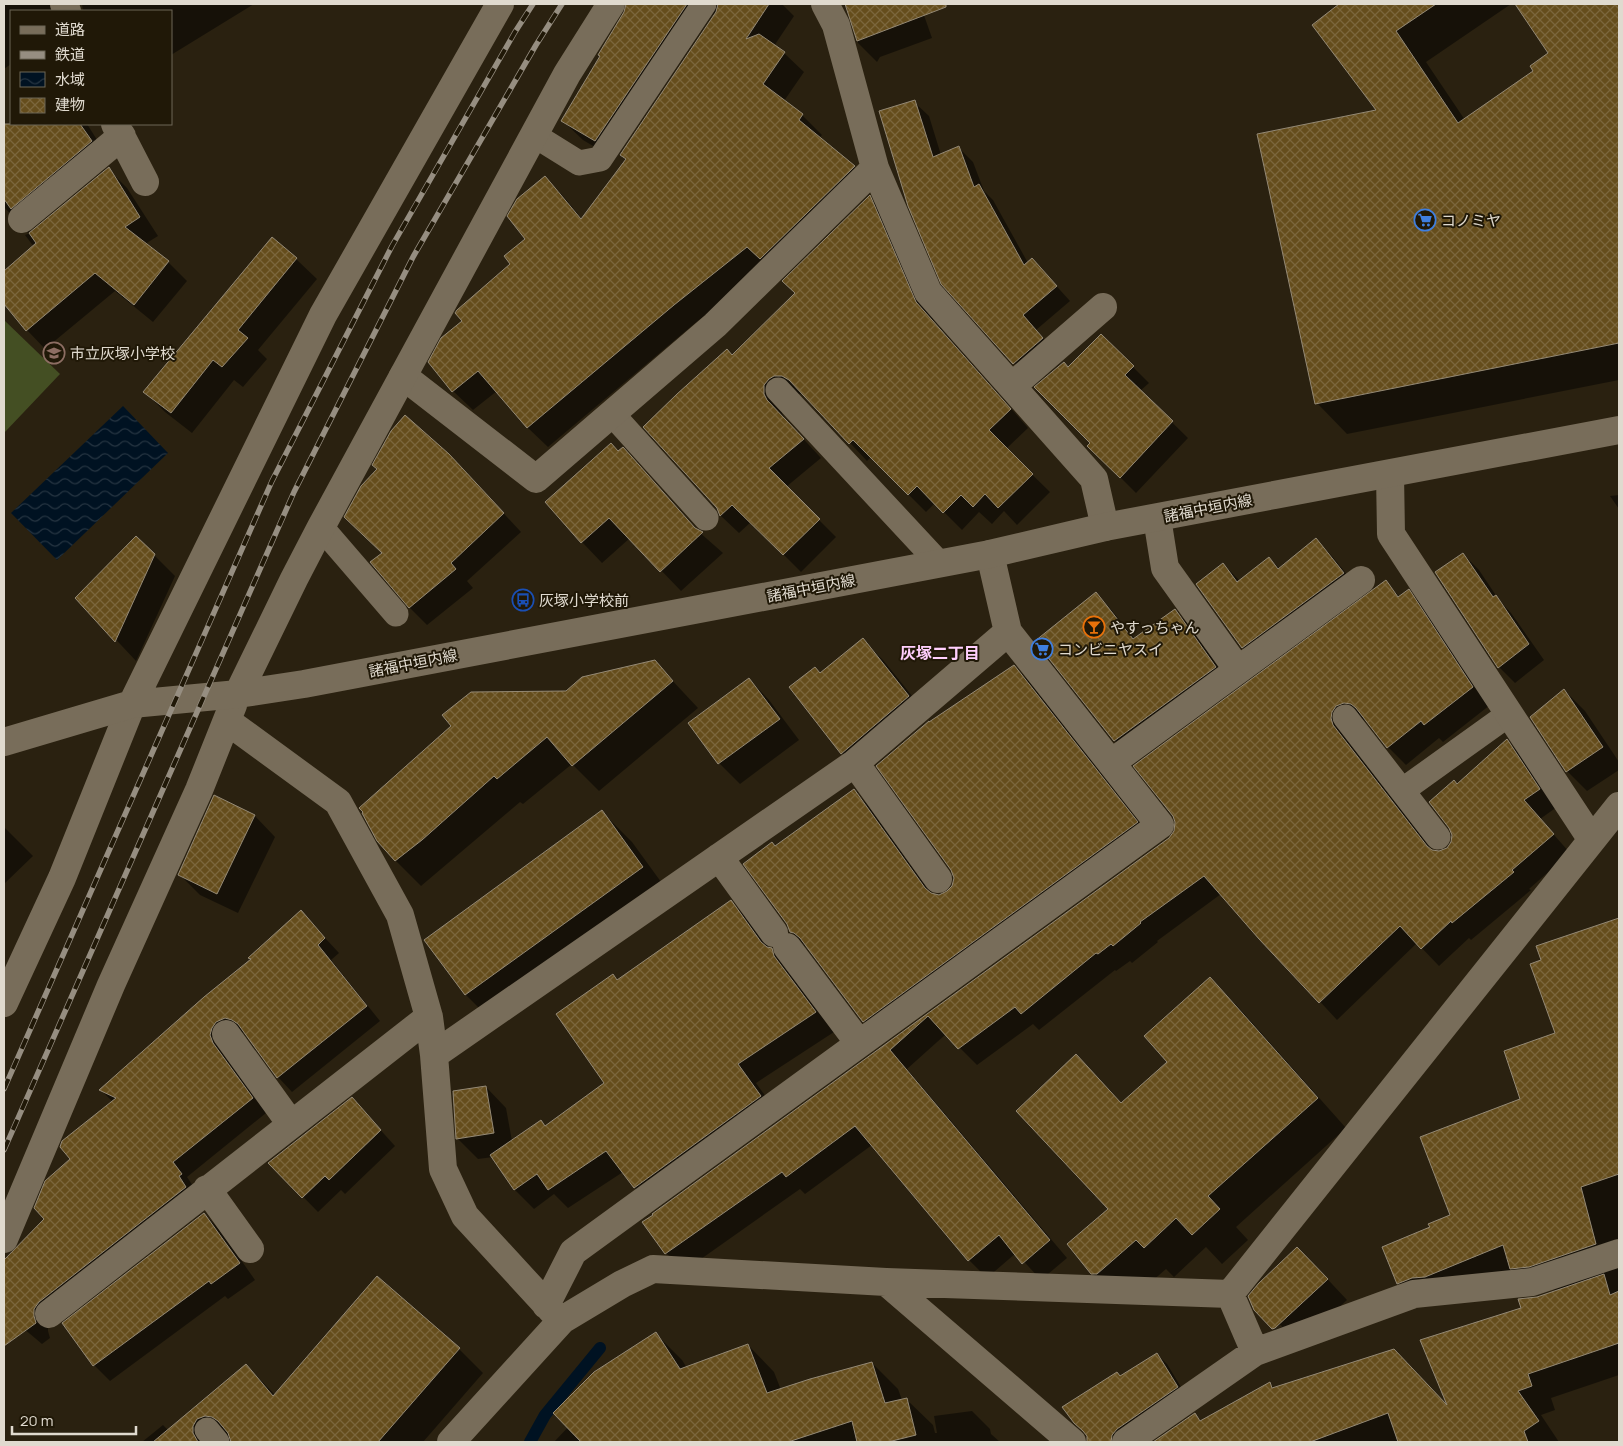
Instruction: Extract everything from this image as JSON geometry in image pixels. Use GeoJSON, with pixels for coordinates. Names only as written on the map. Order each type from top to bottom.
{"type":"FeatureCollection","features":[{"type":"Feature","properties":{"kind":"street"},"geometry":{"type":"LineString","coordinates":[[4,1003],[62,878],[132,704],[323,315],[500,4]]}},
{"type":"Feature","properties":{"kind":"street"},"geometry":{"type":"LineString","coordinates":[[4,1239],[111,985],[199,790],[238,694],[294,578],[567,74],[611,4]]}},
{"type":"Feature","properties":{"kind":"street"},"geometry":{"type":"LineString","coordinates":[[825,4],[836,25],[876,168],[928,292],[1094,479],[1105,527]]}},
{"type":"Feature","properties":{"kind":"street"},"geometry":{"type":"LineString","coordinates":[[22,219],[118,130],[145,182]]}},
{"type":"Feature","properties":{"kind":"street"},"geometry":{"type":"LineString","coordinates":[[403,376],[536,480],[715,325],[876,168]]}},
{"type":"Feature","properties":{"kind":"street"},"geometry":{"type":"LineString","coordinates":[[1012,386],[1103,307]]}},
{"type":"Feature","properties":{"kind":"street","name":"諸福中垣内線"},"geometry":{"type":"LineString","coordinates":[[4,742],[132,704],[238,694],[304,684],[990,554],[1105,527],[1619,430]]}},
{"type":"Feature","properties":{"kind":"street"},"geometry":{"type":"LineString","coordinates":[[1390,474],[1390,534],[1592,840]]}},
{"type":"Feature","properties":{"kind":"street"},"geometry":{"type":"LineString","coordinates":[[1156,518],[1165,568],[1238,670]]}},
{"type":"Feature","properties":{"kind":"street"},"geometry":{"type":"LineString","coordinates":[[452,1442],[554,1313],[573,1252],[1160,825],[1008,632],[990,554]]}},
{"type":"Feature","properties":{"kind":"street"},"geometry":{"type":"LineString","coordinates":[[1111,763],[1361,580]]}},
{"type":"Feature","properties":{"kind":"street"},"geometry":{"type":"LineString","coordinates":[[434,1055],[855,763],[1008,632]]}},
{"type":"Feature","properties":{"kind":"street"},"geometry":{"type":"LineString","coordinates":[[227,721],[338,802],[400,915],[429,1017],[434,1055],[442,1169],[465,1216],[554,1313]]}},
{"type":"Feature","properties":{"kind":"street"},"geometry":{"type":"LineString","coordinates":[[855,763],[938,880]]}},
{"type":"Feature","properties":{"kind":"street"},"geometry":{"type":"LineString","coordinates":[[1230,1294],[1619,806]]}},
{"type":"Feature","properties":{"kind":"street"},"geometry":{"type":"LineString","coordinates":[[719,858],[859,1043]]}},
{"type":"Feature","properties":{"kind":"street"},"geometry":{"type":"LineString","coordinates":[[49,1314],[429,1017]]}},
{"type":"Feature","properties":{"kind":"street"},"geometry":{"type":"LineString","coordinates":[[226,1034],[290,1124]]}},
{"type":"Feature","properties":{"kind":"street"},"geometry":{"type":"LineString","coordinates":[[207,1189],[250,1249]]}},
{"type":"Feature","properties":{"kind":"street"},"geometry":{"type":"LineString","coordinates":[[1126,1442],[1255,1352],[1414,1294],[1532,1282],[1619,1253]]}},
{"type":"Feature","properties":{"kind":"street"},"geometry":{"type":"LineString","coordinates":[[554,1313],[654,1269],[886,1282],[1230,1294]]}},
{"type":"Feature","properties":{"kind":"street"},"geometry":{"type":"LineString","coordinates":[[886,1282],[1072,1442]]}},
{"type":"Feature","properties":{"kind":"street"},"geometry":{"type":"LineString","coordinates":[[1230,1294],[1255,1352]]}},
{"type":"Feature","properties":{"kind":"lane"},"geometry":{"type":"LineString","coordinates":[[534,135],[579,164],[600,159],[704,4]]}},
{"type":"Feature","properties":{"kind":"lane"},"geometry":{"type":"LineString","coordinates":[[778,390],[939,563]]}},
{"type":"Feature","properties":{"kind":"lane"},"geometry":{"type":"LineString","coordinates":[[612,414],[706,518]]}},
{"type":"Feature","properties":{"kind":"lane"},"geometry":{"type":"LineString","coordinates":[[321,527],[396,614]]}},
{"type":"Feature","properties":{"kind":"lane"},"geometry":{"type":"LineString","coordinates":[[1403,790],[1509,714]]}},
{"type":"Feature","properties":{"kind":"lane"},"geometry":{"type":"LineString","coordinates":[[1345,716],[1438,837]]}},
{"type":"Feature","properties":{"kind":"green space"},"geometry":{"type":"Polygon","coordinates":[[[4,320],[60,374],[4,433],[4,320]]]}},
{"type":"Feature","properties":{"kind":"water"},"geometry":{"type":"Polygon","coordinates":[[[123,406],[168,453],[57,560],[11,513],[123,406]]]}},
{"type":"Feature","properties":{"kind":"building"},"geometry":{"type":"Polygon","coordinates":[[[626,4],[687,4],[595,141],[561,121],[600,56],[598,55],[624,12],[626,4]]]}},
{"type":"Feature","properties":{"kind":"building"},"geometry":{"type":"Polygon","coordinates":[[[718,4],[769,4],[746,39],[759,34],[785,52],[763,84],[803,114],[799,120],[855,166],[760,259],[747,247],[674,305],[527,428],[478,371],[452,392],[428,362],[441,338],[462,321],[455,313],[457,310],[510,264],[504,256],[525,239],[507,216],[517,199],[545,176],[581,219],[626,159],[620,155],[716,12],[718,4]]]}},
{"type":"Feature","properties":{"kind":"building"},"geometry":{"type":"Polygon","coordinates":[[[845,4],[946,4],[946,7],[857,41],[845,4]]]}},
{"type":"Feature","properties":{"kind":"building","name":"コノミヤ"},"geometry":{"type":"Polygon","coordinates":[[[1339,4],[1436,4],[1396,31],[1458,123],[1533,71],[1530,66],[1548,53],[1515,4],[1619,4],[1619,343],[1315,404],[1257,134],[1376,110],[1312,25],[1339,4]]]}},
{"type":"Feature","properties":{"kind":"building"},"geometry":{"type":"Polygon","coordinates":[[[915,100],[933,157],[959,146],[974,187],[979,184],[1024,265],[1032,258],[1057,286],[1023,315],[1043,338],[1013,364],[941,284],[908,206],[879,111],[915,100]]]}},
{"type":"Feature","properties":{"kind":"building"},"geometry":{"type":"Polygon","coordinates":[[[4,124],[81,125],[92,141],[11,209],[4,199],[4,124]]]}},
{"type":"Feature","properties":{"kind":"building"},"geometry":{"type":"Polygon","coordinates":[[[109,167],[140,217],[125,227],[169,261],[134,305],[95,273],[26,331],[4,304],[4,271],[36,243],[29,233],[109,167]]]}},
{"type":"Feature","properties":{"kind":"building"},"geometry":{"type":"Polygon","coordinates":[[[870,195],[916,302],[1011,409],[989,430],[1033,474],[998,508],[985,494],[973,507],[961,495],[943,513],[917,486],[908,495],[853,440],[849,444],[789,380],[782,376],[774,376],[764,385],[764,394],[767,400],[804,439],[769,468],[820,519],[783,555],[732,505],[720,516],[717,508],[643,427],[727,349],[732,355],[795,293],[782,281],[870,195]]]}},
{"type":"Feature","properties":{"kind":"building"},"geometry":{"type":"Polygon","coordinates":[[[272,237],[297,258],[238,330],[248,338],[222,367],[213,360],[171,413],[143,392],[272,237]]]}},
{"type":"Feature","properties":{"kind":"building"},"geometry":{"type":"Polygon","coordinates":[[[1101,334],[1134,366],[1125,375],[1173,421],[1120,478],[1087,446],[1090,443],[1034,387],[1064,362],[1068,367],[1101,334]]]}},
{"type":"Feature","properties":{"kind":"building"},"geometry":{"type":"Polygon","coordinates":[[[405,415],[449,454],[504,513],[451,563],[456,569],[409,608],[370,562],[382,553],[344,517],[361,486],[377,469],[372,465],[391,431],[405,415]]]}},
{"type":"Feature","properties":{"kind":"building"},"geometry":{"type":"Polygon","coordinates":[[[611,443],[618,451],[623,447],[695,528],[703,532],[660,572],[609,518],[581,543],[545,502],[611,443]]]}},
{"type":"Feature","properties":{"kind":"building"},"geometry":{"type":"Polygon","coordinates":[[[136,536],[155,554],[115,642],[75,598],[136,536]]]}},
{"type":"Feature","properties":{"kind":"building"},"geometry":{"type":"Polygon","coordinates":[[[1316,538],[1344,573],[1242,648],[1196,584],[1223,563],[1237,582],[1269,557],[1278,569],[1316,538]]]}},
{"type":"Feature","properties":{"kind":"building"},"geometry":{"type":"Polygon","coordinates":[[[1463,553],[1493,597],[1496,595],[1529,644],[1498,668],[1435,572],[1463,553]]]}},
{"type":"Feature","properties":{"kind":"building"},"geometry":{"type":"Polygon","coordinates":[[[1386,580],[1398,597],[1409,589],[1473,687],[1424,725],[1421,721],[1387,748],[1351,704],[1344,703],[1336,706],[1331,718],[1333,725],[1427,846],[1432,850],[1439,851],[1447,848],[1451,842],[1452,835],[1449,828],[1429,802],[1454,780],[1457,784],[1507,739],[1540,789],[1524,800],[1554,834],[1512,870],[1514,872],[1452,923],[1451,921],[1421,949],[1400,926],[1319,1003],[1259,939],[1204,876],[1140,922],[1113,946],[1111,944],[1098,954],[1096,953],[1021,1014],[1015,1007],[958,1049],[928,1016],[890,1050],[1050,1240],[1022,1264],[999,1235],[968,1261],[855,1126],[786,1177],[782,1172],[665,1254],[642,1222],[1169,838],[1174,831],[1175,822],[1173,816],[1133,766],[1386,580]]]}},
{"type":"Feature","properties":{"kind":"building"},"geometry":{"type":"Polygon","coordinates":[[[1096,592],[1133,639],[1175,609],[1216,667],[1114,741],[1035,641],[1096,592]]]}},
{"type":"Feature","properties":{"kind":"building"},"geometry":{"type":"Polygon","coordinates":[[[863,638],[909,696],[841,754],[789,687],[815,667],[820,673],[863,638]]]}},
{"type":"Feature","properties":{"kind":"building"},"geometry":{"type":"Polygon","coordinates":[[[655,660],[673,681],[572,766],[547,737],[497,779],[494,776],[422,840],[395,861],[377,841],[363,812],[359,808],[451,726],[442,715],[471,692],[566,691],[582,677],[655,660]]]}},
{"type":"Feature","properties":{"kind":"building"},"geometry":{"type":"Polygon","coordinates":[[[1014,665],[1138,822],[863,1022],[800,938],[790,932],[787,924],[743,864],[772,842],[775,846],[854,789],[925,888],[931,893],[939,895],[947,891],[952,886],[954,878],[951,870],[876,766],[929,721],[1014,665]]]}},
{"type":"Feature","properties":{"kind":"building"},"geometry":{"type":"Polygon","coordinates":[[[749,678],[780,719],[718,764],[688,723],[749,678]]]}},
{"type":"Feature","properties":{"kind":"building"},"geometry":{"type":"Polygon","coordinates":[[[1564,689],[1603,747],[1566,772],[1530,717],[1564,689]]]}},
{"type":"Feature","properties":{"kind":"building"},"geometry":{"type":"Polygon","coordinates":[[[214,795],[255,815],[217,894],[178,875],[214,795]]]}},
{"type":"Feature","properties":{"kind":"building"},"geometry":{"type":"Polygon","coordinates":[[[602,810],[643,867],[465,995],[424,940],[602,810]]]}},
{"type":"Feature","properties":{"kind":"building"},"geometry":{"type":"Polygon","coordinates":[[[731,900],[761,942],[767,947],[772,948],[774,956],[816,1012],[738,1064],[761,1096],[634,1188],[606,1151],[548,1190],[537,1174],[514,1190],[490,1155],[541,1120],[545,1126],[604,1083],[556,1014],[613,974],[617,980],[731,900]]]}},
{"type":"Feature","properties":{"kind":"building"},"geometry":{"type":"Polygon","coordinates":[[[301,910],[325,938],[318,945],[367,1006],[277,1078],[238,1024],[225,1018],[216,1022],[210,1035],[213,1043],[253,1098],[173,1162],[182,1174],[179,1176],[186,1187],[39,1302],[34,1309],[36,1323],[4,1346],[4,1260],[44,1219],[34,1208],[45,1181],[70,1159],[60,1147],[62,1141],[116,1098],[99,1090],[204,997],[251,959],[248,958],[301,910]]]}},
{"type":"Feature","properties":{"kind":"building"},"geometry":{"type":"Polygon","coordinates":[[[1619,918],[1619,1174],[1581,1187],[1596,1244],[1529,1267],[1510,1269],[1503,1245],[1425,1277],[1412,1278],[1397,1284],[1382,1247],[1430,1227],[1428,1224],[1450,1215],[1420,1137],[1520,1099],[1504,1051],[1555,1033],[1530,964],[1541,960],[1536,946],[1619,918]]]}},
{"type":"Feature","properties":{"kind":"building"},"geometry":{"type":"Polygon","coordinates":[[[1210,977],[1318,1098],[1208,1196],[1220,1209],[1192,1235],[1176,1218],[1144,1248],[1136,1240],[1097,1274],[1091,1274],[1067,1244],[1108,1209],[1016,1111],[1076,1054],[1121,1103],[1167,1062],[1144,1036],[1210,977]]]}},
{"type":"Feature","properties":{"kind":"building"},"geometry":{"type":"Polygon","coordinates":[[[486,1086],[494,1133],[456,1139],[453,1091],[486,1086]]]}},
{"type":"Feature","properties":{"kind":"building"},"geometry":{"type":"Polygon","coordinates":[[[352,1097],[381,1130],[329,1180],[325,1176],[302,1198],[268,1163],[352,1097]]]}},
{"type":"Feature","properties":{"kind":"building"},"geometry":{"type":"Polygon","coordinates":[[[204,1213],[240,1263],[211,1284],[209,1281],[93,1366],[62,1323],[204,1213]]]}},
{"type":"Feature","properties":{"kind":"building"},"geometry":{"type":"Polygon","coordinates":[[[1297,1247],[1328,1279],[1272,1329],[1254,1310],[1248,1296],[1297,1247]]]}},
{"type":"Feature","properties":{"kind":"building"},"geometry":{"type":"Polygon","coordinates":[[[1604,1274],[1610,1295],[1619,1291],[1619,1343],[1528,1374],[1532,1386],[1518,1391],[1539,1421],[1524,1431],[1528,1442],[1398,1442],[1388,1413],[1310,1442],[1153,1442],[1195,1413],[1200,1421],[1270,1382],[1272,1388],[1394,1349],[1447,1405],[1420,1340],[1521,1308],[1518,1299],[1537,1297],[1604,1274]]]}},
{"type":"Feature","properties":{"kind":"building"},"geometry":{"type":"Polygon","coordinates":[[[377,1276],[460,1348],[378,1442],[231,1442],[228,1433],[218,1421],[212,1417],[205,1416],[197,1419],[193,1426],[193,1433],[198,1442],[153,1442],[246,1364],[273,1396],[377,1276]]]}},
{"type":"Feature","properties":{"kind":"building"},"geometry":{"type":"Polygon","coordinates":[[[656,1332],[680,1369],[748,1344],[767,1393],[872,1362],[885,1403],[907,1398],[916,1435],[888,1442],[857,1442],[852,1421],[788,1442],[581,1442],[553,1413],[594,1372],[656,1332]]]}},
{"type":"Feature","properties":{"kind":"building"},"geometry":{"type":"Polygon","coordinates":[[[1157,1353],[1178,1387],[1117,1429],[1112,1435],[1111,1442],[1087,1442],[1087,1436],[1062,1407],[1117,1372],[1120,1376],[1157,1353]]]}},
{"type":"Feature","properties":{"kind":"waterway"},"geometry":{"type":"LineString","coordinates":[[530,1442],[545,1415],[600,1348]]}},
{"type":"Feature","properties":{"kind":"railway"},"geometry":{"type":"LineString","coordinates":[[4,1089],[272,481],[392,246],[533,4]]}},
{"type":"Feature","properties":{"kind":"railway"},"geometry":{"type":"LineString","coordinates":[[4,1150],[294,492],[413,257],[536,45],[562,4]]}},
{"type":"Feature","properties":{"kind":"place","name":"コノミヤ"},"geometry":{"type":"Point","coordinates":[1425,220]}},
{"type":"Feature","properties":{"kind":"place","name":"市立灰塚小学校"},"geometry":{"type":"Point","coordinates":[54,353]}},
{"type":"Feature","properties":{"kind":"place","name":"灰塚小学校前"},"geometry":{"type":"Point","coordinates":[523,600]}},
{"type":"Feature","properties":{"kind":"place","name":"やすっちゃん"},"geometry":{"type":"Point","coordinates":[1094,627]}},
{"type":"Feature","properties":{"kind":"place","name":"コンビニヤスイ"},"geometry":{"type":"Point","coordinates":[1042,649]}},
{"type":"Feature","properties":{"kind":"district","name":"灰塚二丁目"},"geometry":{"type":"Point","coordinates":[940,653]}}]}
